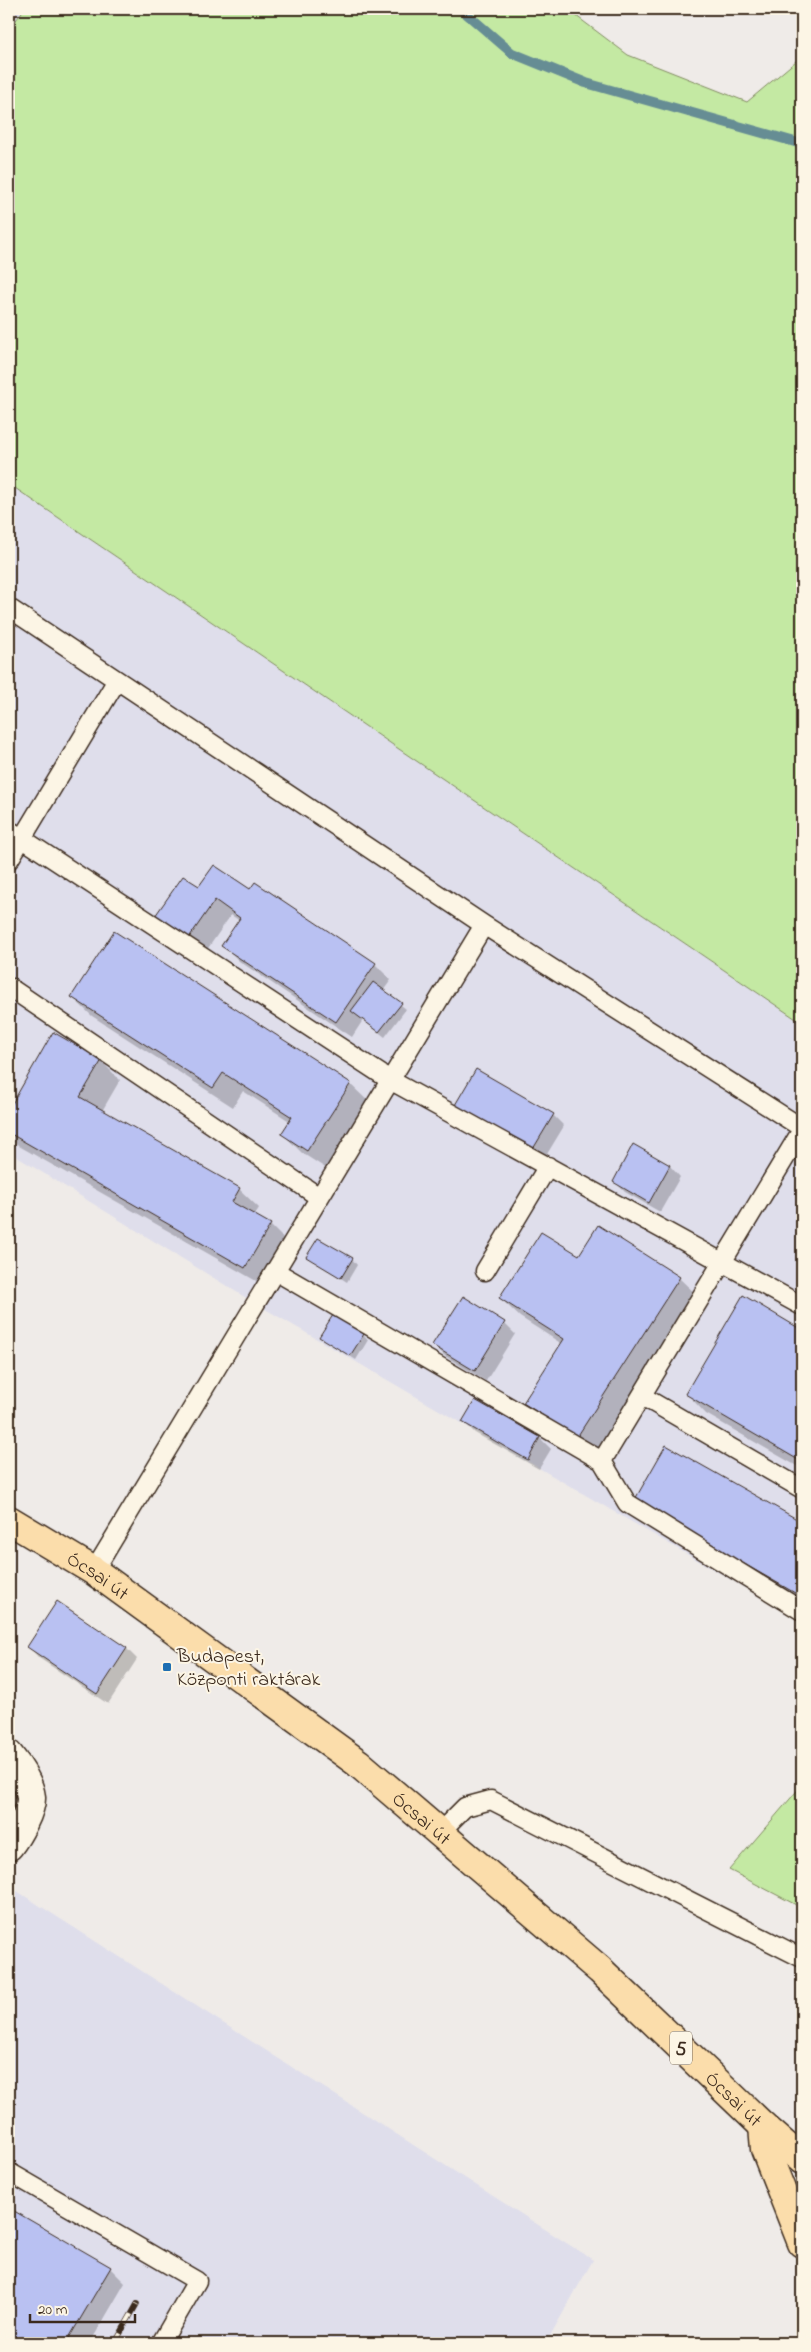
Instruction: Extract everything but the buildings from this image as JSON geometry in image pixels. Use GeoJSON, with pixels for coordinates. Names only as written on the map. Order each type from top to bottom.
{"type":"FeatureCollection","features":[{"type":"Feature","properties":{"kind":"main road","name":"Ócsai út"},"geometry":{"type":"LineString","coordinates":[[9,1520],[94,1571],[358,1763],[600,1970],[763,2126],[802,2160]]}},
{"type":"Feature","properties":{"kind":"main road"},"geometry":{"type":"LineString","coordinates":[[763,2126],[765,2149],[802,2243]]}},
{"type":"Feature","properties":{"kind":"street"},"geometry":{"type":"LineString","coordinates":[[9,1755],[19,1767],[31,1798],[21,1831],[9,1846]]}},
{"type":"Feature","properties":{"kind":"lane"},"geometry":{"type":"LineString","coordinates":[[9,608],[484,925],[802,1129],[602,1461]]}},
{"type":"Feature","properties":{"kind":"lane"},"geometry":{"type":"LineString","coordinates":[[9,860],[15,834],[116,680]]}},
{"type":"Feature","properties":{"kind":"lane"},"geometry":{"type":"LineString","coordinates":[[15,834],[390,1080],[802,1306]]}},
{"type":"Feature","properties":{"kind":"lane"},"geometry":{"type":"LineString","coordinates":[[94,1571],[484,925]]}},
{"type":"Feature","properties":{"kind":"lane"},"geometry":{"type":"LineString","coordinates":[[9,987],[319,1197]]}},
{"type":"Feature","properties":{"kind":"lane"},"geometry":{"type":"LineString","coordinates":[[485,1271],[548,1166]]}},
{"type":"Feature","properties":{"kind":"lane"},"geometry":{"type":"LineString","coordinates":[[275,1271],[602,1461],[627,1503],[802,1611]]}},
{"type":"Feature","properties":{"kind":"lane"},"geometry":{"type":"LineString","coordinates":[[642,1396],[802,1489]]}},
{"type":"Feature","properties":{"kind":"lane"},"geometry":{"type":"LineString","coordinates":[[439,1833],[466,1807],[491,1800],[802,1958]]}},
{"type":"Feature","properties":{"kind":"lane"},"geometry":{"type":"LineString","coordinates":[[9,2172],[197,2281],[161,2343]]}},
{"type":"Feature","properties":{"kind":"shaded area"},"geometry":{"type":"Polygon","coordinates":[[[9,9],[24,9],[9,30],[9,9]]]}},
{"type":"Feature","properties":{"kind":"shaded area"},"geometry":{"type":"Polygon","coordinates":[[[9,484],[802,1023],[802,1621],[243,1296],[9,1152],[9,484]]]}},
{"type":"Feature","properties":{"kind":"shaded area"},"geometry":{"type":"Polygon","coordinates":[[[9,1886],[593,2260],[546,2343],[9,2343],[9,1886]]]}},
{"type":"Feature","properties":{"kind":"green space"},"geometry":{"type":"Polygon","coordinates":[[[24,9],[567,9],[628,55],[747,102],[802,56],[802,1023],[9,484],[9,30],[24,9]]]}},
{"type":"Feature","properties":{"kind":"green space"},"geometry":{"type":"Polygon","coordinates":[[[802,1785],[802,1908],[729,1870],[802,1785]]]}},
{"type":"Feature","properties":{"kind":"waterway"},"geometry":{"type":"LineString","coordinates":[[461,9],[512,53],[586,83],[802,144]]}},
{"type":"Feature","properties":{"kind":"railway"},"geometry":{"type":"LineString","coordinates":[[115,2343],[137,2304]]}},
{"type":"Feature","properties":{"kind":"place","name":"Budapest, Központi raktárak"},"geometry":{"type":"Point","coordinates":[167,1667]}}]}
